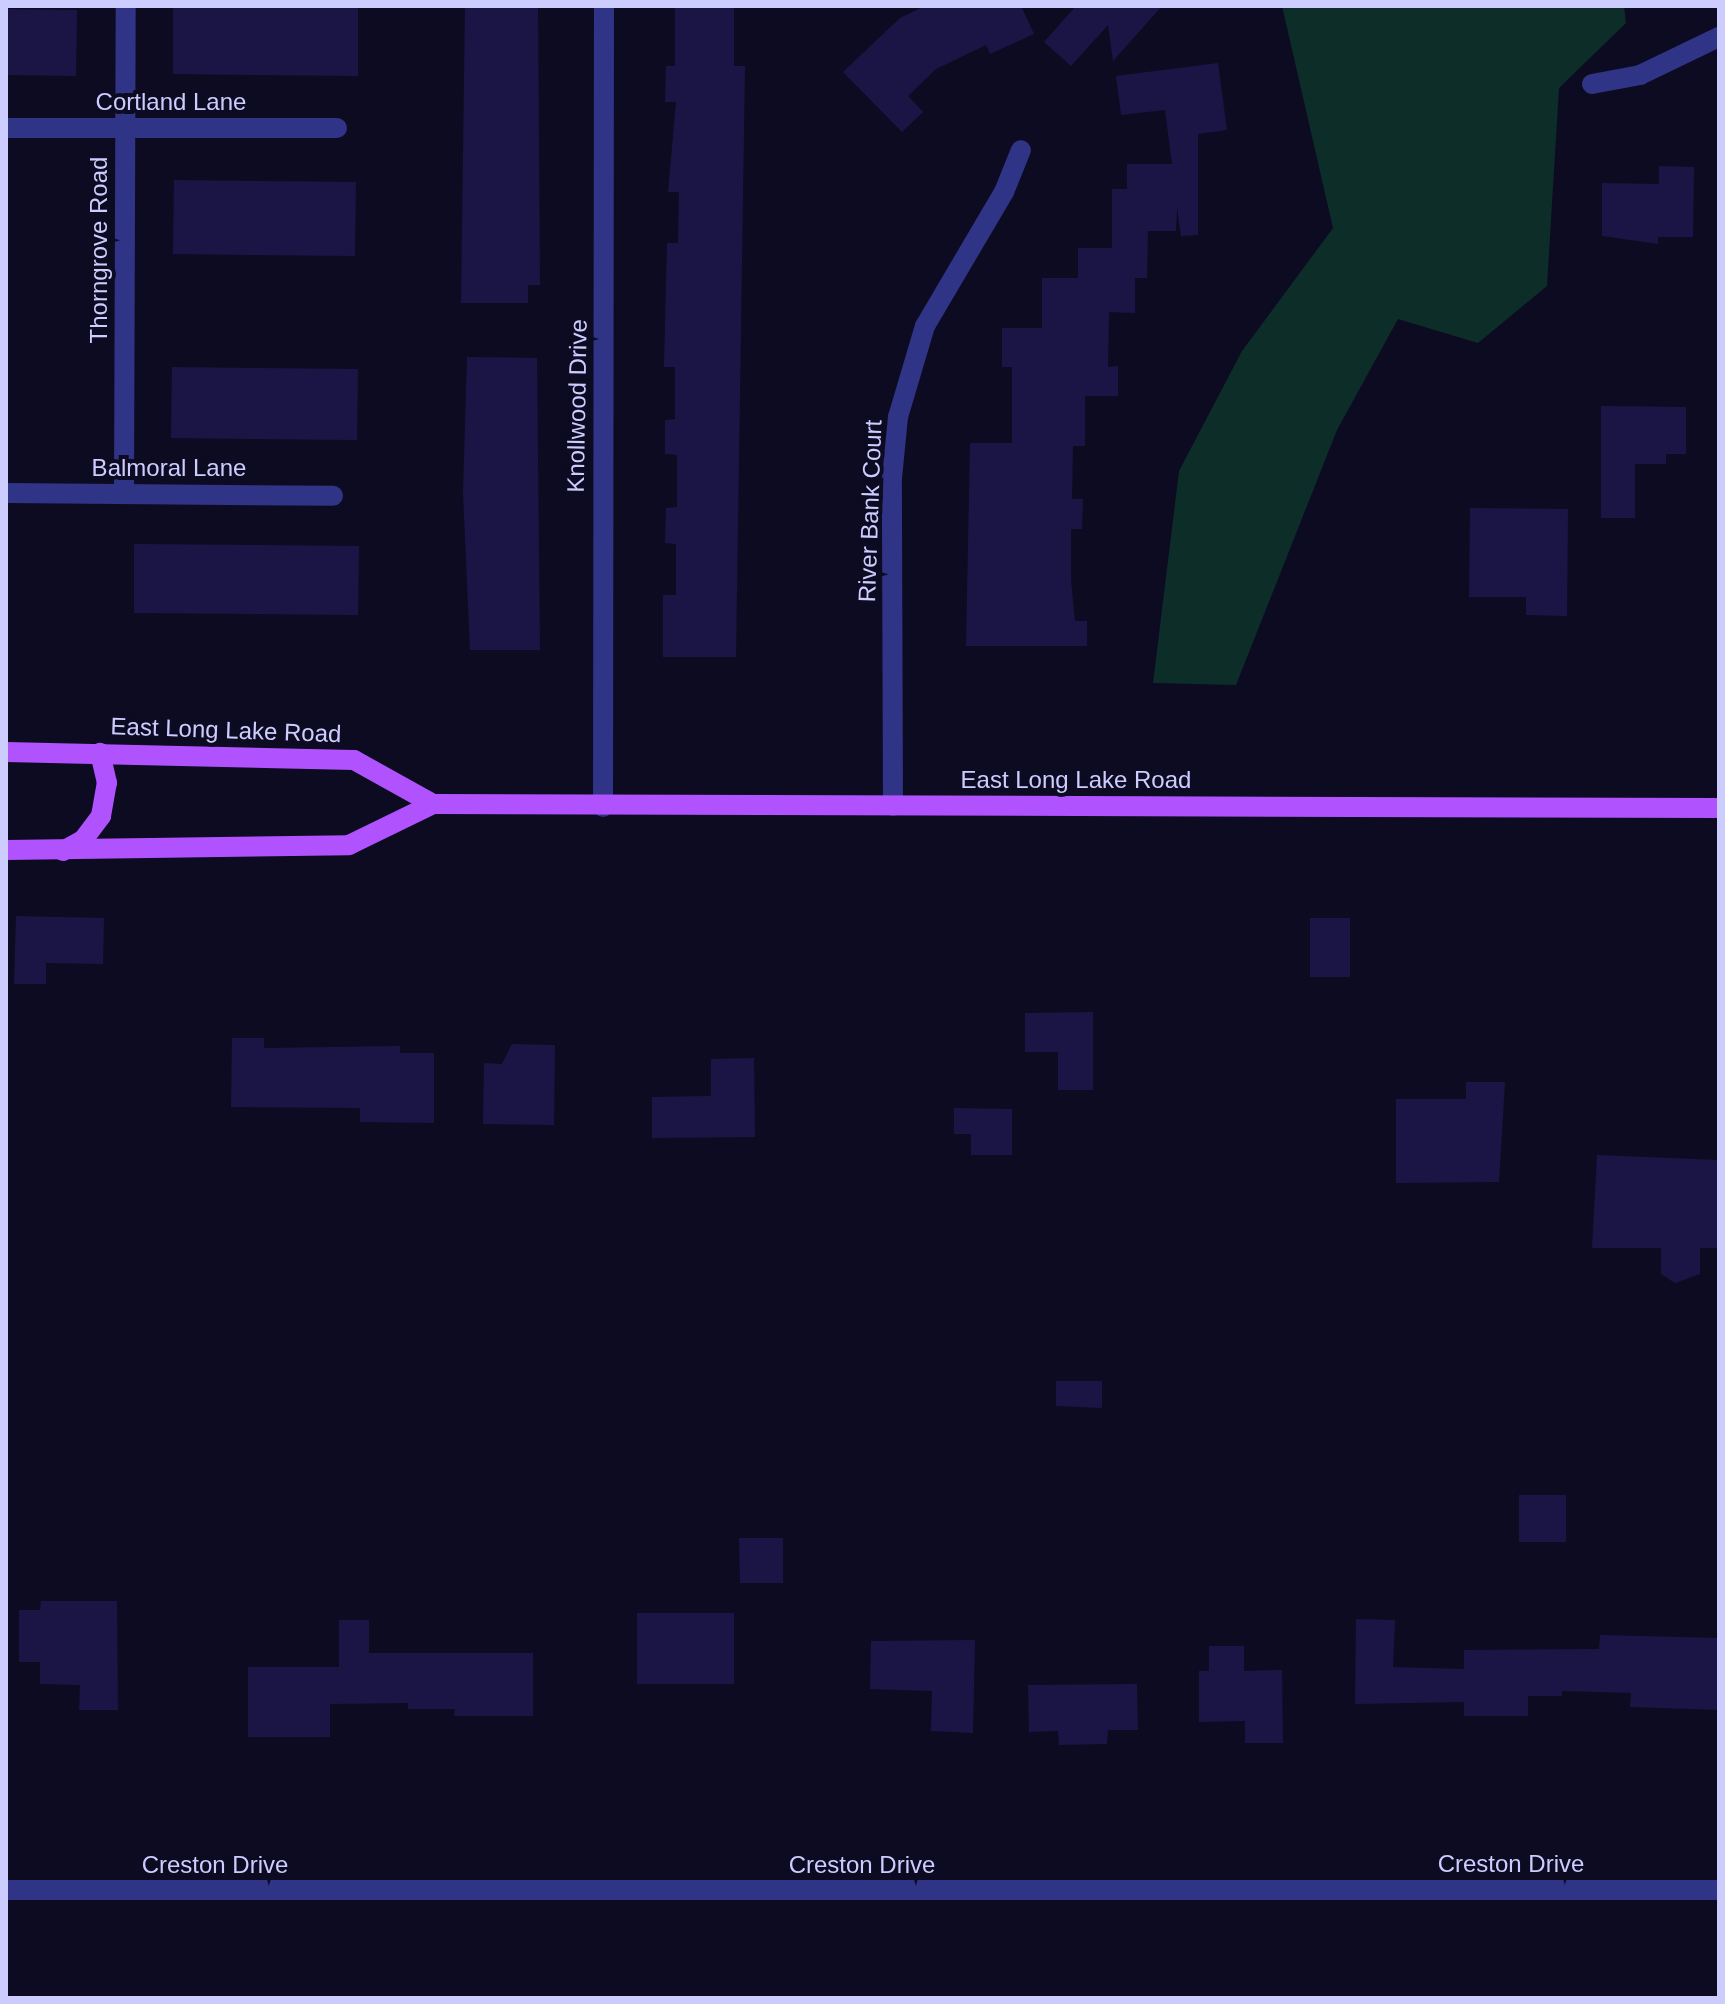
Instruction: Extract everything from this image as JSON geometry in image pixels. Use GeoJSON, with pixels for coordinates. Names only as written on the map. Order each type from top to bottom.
{"type":"FeatureCollection","features":[{"type":"Feature","properties":{"kind":"main road","name":"East Long Lake Road"},"geometry":{"type":"LineString","coordinates":[[6,752],[354,760],[433,804]]}},
{"type":"Feature","properties":{"kind":"main road"},"geometry":{"type":"LineString","coordinates":[[63,851],[83,840],[101,816],[107,783],[100,753]]}},
{"type":"Feature","properties":{"kind":"main road","name":"East Long Lake Road"},"geometry":{"type":"LineString","coordinates":[[6,850],[349,845],[433,804],[603,807],[1719,808]]}},
{"type":"Feature","properties":{"kind":"street","name":"Thorngrove Road"},"geometry":{"type":"LineString","coordinates":[[124,494],[126,6]]}},
{"type":"Feature","properties":{"kind":"street","name":"Knollwood Drive"},"geometry":{"type":"LineString","coordinates":[[603,807],[604,6]]}},
{"type":"Feature","properties":{"kind":"street"},"geometry":{"type":"LineString","coordinates":[[1592,84],[1664,66],[1719,37]]}},
{"type":"Feature","properties":{"kind":"street","name":"Cortland Lane"},"geometry":{"type":"LineString","coordinates":[[6,128],[337,128]]}},
{"type":"Feature","properties":{"kind":"street","name":"River Bank Court"},"geometry":{"type":"LineString","coordinates":[[893,806],[892,478],[898,417],[925,326],[1004,192],[1021,150]]}},
{"type":"Feature","properties":{"kind":"street","name":"Balmoral Lane"},"geometry":{"type":"LineString","coordinates":[[6,493],[333,496]]}},
{"type":"Feature","properties":{"kind":"street","name":"Creston Drive"},"geometry":{"type":"LineString","coordinates":[[6,1890],[1719,1890]]}},
{"type":"Feature","properties":{"kind":"green space"},"geometry":{"type":"Polygon","coordinates":[[[1282,6],[1624,6],[1626,23],[1559,88],[1547,286],[1478,343],[1398,319],[1337,430],[1236,685],[1153,683],[1179,471],[1242,351],[1333,228],[1282,6]]]}},
{"type":"Feature","properties":{"kind":"building"},"geometry":{"type":"Polygon","coordinates":[[[173,6],[358,6],[358,76],[173,74],[173,6]]]}},
{"type":"Feature","properties":{"kind":"building"},"geometry":{"type":"Polygon","coordinates":[[[465,6],[538,6],[540,285],[528,285],[528,303],[461,303],[465,6]]]}},
{"type":"Feature","properties":{"kind":"building"},"geometry":{"type":"Polygon","coordinates":[[[675,6],[734,6],[734,66],[745,66],[736,657],[663,657],[663,595],[676,595],[676,544],[665,543],[666,508],[677,507],[677,455],[665,454],[665,420],[675,419],[675,367],[664,367],[667,243],[678,243],[679,192],[668,192],[676,102],[665,102],[666,66],[675,66],[675,6]]]}},
{"type":"Feature","properties":{"kind":"building"},"geometry":{"type":"Polygon","coordinates":[[[925,6],[1021,6],[1034,34],[990,54],[986,45],[936,69],[908,96],[923,112],[902,132],[843,72],[900,18],[925,6]]]}},
{"type":"Feature","properties":{"kind":"building"},"geometry":{"type":"Polygon","coordinates":[[[1076,6],[1162,6],[1113,61],[1108,25],[1071,66],[1044,42],[1076,6]]]}},
{"type":"Feature","properties":{"kind":"building"},"geometry":{"type":"Polygon","coordinates":[[[6,9],[77,10],[76,76],[6,75],[6,9]]]}},
{"type":"Feature","properties":{"kind":"building"},"geometry":{"type":"Polygon","coordinates":[[[1218,63],[1227,130],[1198,134],[1198,235],[1181,236],[1177,207],[1176,231],[1148,231],[1147,278],[1135,278],[1135,313],[1109,312],[1108,367],[1118,366],[1118,396],[1085,396],[1085,446],[1073,446],[1072,499],[1083,499],[1082,529],[1071,529],[1071,579],[1075,621],[1087,621],[1087,646],[966,646],[970,443],[1012,443],[1012,367],[1002,367],[1002,328],[1042,328],[1042,278],[1078,278],[1078,248],[1112,248],[1112,189],[1127,189],[1127,164],[1172,164],[1165,110],[1121,115],[1116,76],[1218,63]]]}},
{"type":"Feature","properties":{"kind":"building"},"geometry":{"type":"Polygon","coordinates":[[[1659,166],[1694,167],[1693,237],[1658,237],[1658,244],[1602,236],[1602,183],[1659,184],[1659,166]]]}},
{"type":"Feature","properties":{"kind":"building"},"geometry":{"type":"Polygon","coordinates":[[[174,180],[356,182],[355,256],[173,254],[174,180]]]}},
{"type":"Feature","properties":{"kind":"building"},"geometry":{"type":"Polygon","coordinates":[[[467,357],[537,358],[540,650],[470,650],[463,493],[467,357]]]}},
{"type":"Feature","properties":{"kind":"building"},"geometry":{"type":"Polygon","coordinates":[[[172,367],[358,369],[357,440],[171,438],[172,367]]]}},
{"type":"Feature","properties":{"kind":"building"},"geometry":{"type":"Polygon","coordinates":[[[1601,406],[1686,407],[1686,454],[1666,454],[1666,464],[1635,464],[1635,518],[1601,518],[1601,406]]]}},
{"type":"Feature","properties":{"kind":"building"},"geometry":{"type":"Polygon","coordinates":[[[1470,508],[1568,509],[1567,616],[1526,615],[1526,597],[1469,597],[1470,508]]]}},
{"type":"Feature","properties":{"kind":"building"},"geometry":{"type":"Polygon","coordinates":[[[134,544],[359,546],[358,615],[134,613],[134,544]]]}},
{"type":"Feature","properties":{"kind":"building"},"geometry":{"type":"Polygon","coordinates":[[[16,916],[104,918],[103,964],[46,963],[46,984],[14,984],[16,916]]]}},
{"type":"Feature","properties":{"kind":"building"},"geometry":{"type":"Polygon","coordinates":[[[1310,918],[1350,918],[1350,977],[1310,977],[1310,918]]]}},
{"type":"Feature","properties":{"kind":"building"},"geometry":{"type":"Polygon","coordinates":[[[1093,1012],[1093,1090],[1058,1090],[1058,1052],[1025,1052],[1025,1013],[1093,1012]]]}},
{"type":"Feature","properties":{"kind":"building"},"geometry":{"type":"Polygon","coordinates":[[[232,1038],[264,1038],[264,1048],[400,1046],[400,1053],[434,1053],[434,1123],[360,1122],[360,1108],[231,1107],[232,1038]]]}},
{"type":"Feature","properties":{"kind":"building"},"geometry":{"type":"Polygon","coordinates":[[[512,1044],[555,1045],[554,1125],[483,1124],[484,1063],[502,1064],[512,1044]]]}},
{"type":"Feature","properties":{"kind":"building"},"geometry":{"type":"Polygon","coordinates":[[[754,1058],[755,1137],[652,1138],[652,1097],[711,1096],[711,1059],[754,1058]]]}},
{"type":"Feature","properties":{"kind":"building"},"geometry":{"type":"Polygon","coordinates":[[[1466,1082],[1505,1082],[1499,1182],[1396,1183],[1396,1099],[1466,1099],[1466,1082]]]}},
{"type":"Feature","properties":{"kind":"building"},"geometry":{"type":"Polygon","coordinates":[[[954,1108],[1012,1109],[1012,1155],[971,1155],[971,1134],[954,1134],[954,1108]]]}},
{"type":"Feature","properties":{"kind":"building"},"geometry":{"type":"Polygon","coordinates":[[[1597,1155],[1719,1160],[1719,1248],[1700,1248],[1700,1274],[1675,1283],[1661,1274],[1661,1248],[1592,1248],[1597,1155]]]}},
{"type":"Feature","properties":{"kind":"building"},"geometry":{"type":"Polygon","coordinates":[[[1056,1381],[1102,1381],[1102,1408],[1056,1406],[1056,1381]]]}},
{"type":"Feature","properties":{"kind":"building"},"geometry":{"type":"Polygon","coordinates":[[[1519,1495],[1566,1495],[1566,1542],[1519,1542],[1519,1495]]]}},
{"type":"Feature","properties":{"kind":"building"},"geometry":{"type":"Polygon","coordinates":[[[739,1538],[783,1538],[783,1583],[740,1583],[739,1538]]]}},
{"type":"Feature","properties":{"kind":"building"},"geometry":{"type":"Polygon","coordinates":[[[41,1601],[117,1601],[118,1710],[79,1710],[80,1685],[40,1684],[40,1662],[19,1662],[19,1610],[40,1610],[41,1601]]]}},
{"type":"Feature","properties":{"kind":"building"},"geometry":{"type":"Polygon","coordinates":[[[637,1613],[734,1613],[734,1684],[637,1684],[637,1613]]]}},
{"type":"Feature","properties":{"kind":"building"},"geometry":{"type":"Polygon","coordinates":[[[1356,1619],[1395,1620],[1393,1667],[1464,1669],[1464,1650],[1599,1649],[1600,1635],[1719,1638],[1719,1710],[1630,1707],[1631,1693],[1562,1691],[1562,1696],[1528,1696],[1528,1716],[1464,1716],[1464,1702],[1355,1704],[1356,1619]]]}},
{"type":"Feature","properties":{"kind":"building"},"geometry":{"type":"Polygon","coordinates":[[[339,1620],[369,1620],[369,1653],[533,1653],[533,1716],[454,1716],[455,1709],[408,1709],[408,1703],[330,1704],[330,1737],[248,1737],[248,1667],[339,1667],[339,1620]]]}},
{"type":"Feature","properties":{"kind":"building"},"geometry":{"type":"Polygon","coordinates":[[[975,1640],[973,1733],[931,1731],[932,1691],[870,1689],[871,1641],[975,1640]]]}},
{"type":"Feature","properties":{"kind":"building"},"geometry":{"type":"Polygon","coordinates":[[[1209,1646],[1244,1646],[1244,1671],[1282,1670],[1283,1743],[1245,1743],[1245,1721],[1199,1722],[1199,1671],[1209,1671],[1209,1646]]]}},
{"type":"Feature","properties":{"kind":"building"},"geometry":{"type":"Polygon","coordinates":[[[1137,1684],[1138,1730],[1108,1730],[1107,1744],[1059,1745],[1058,1731],[1029,1732],[1028,1685],[1137,1684]]]}}]}
